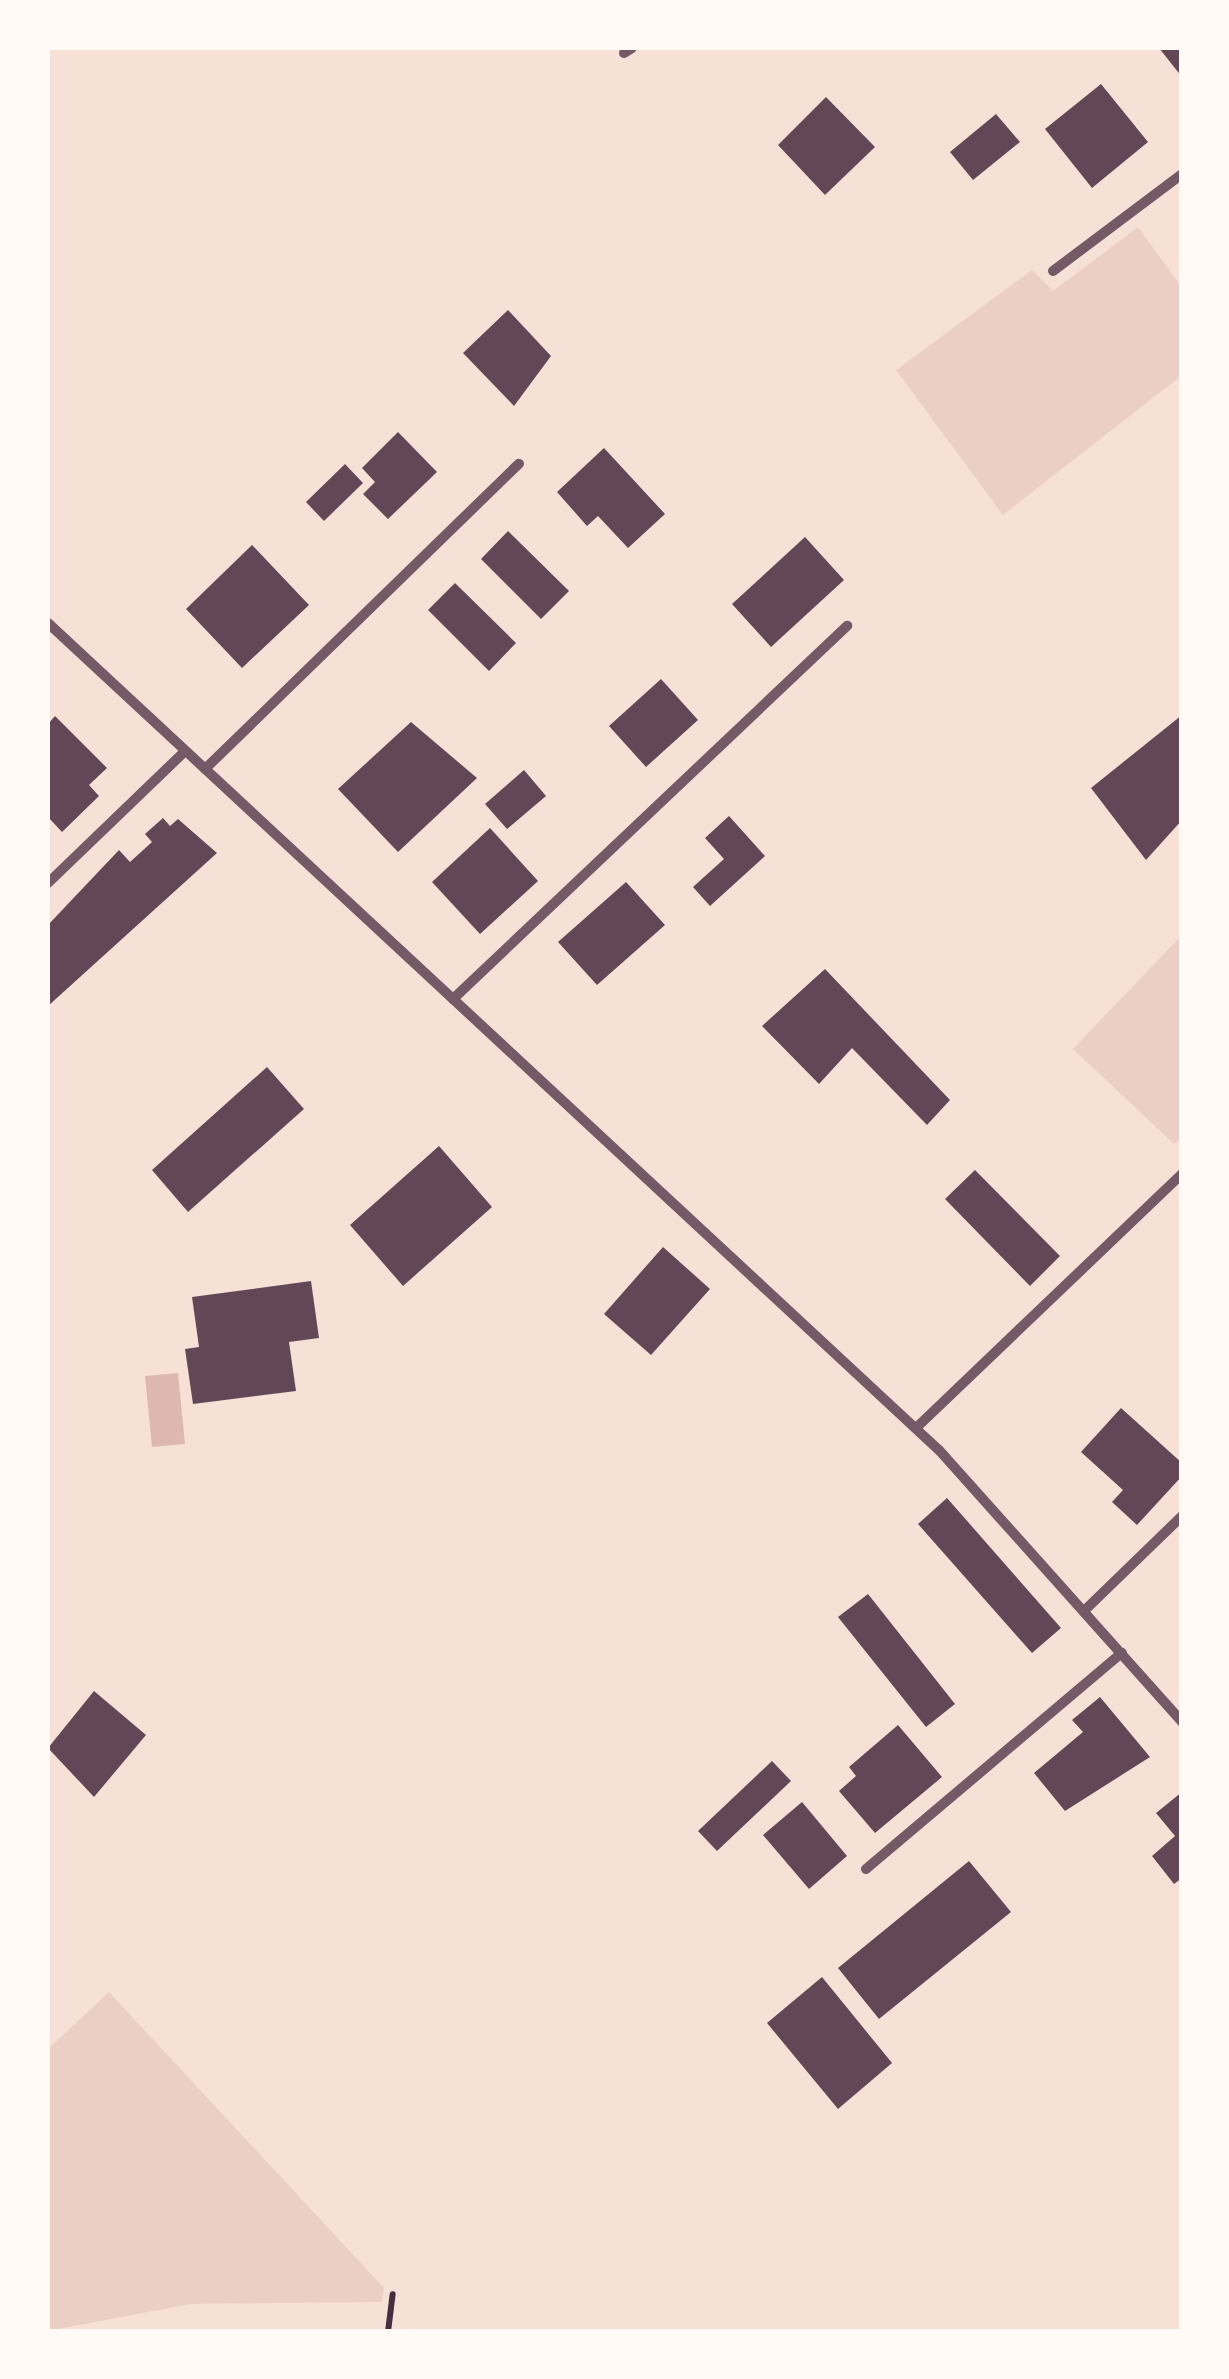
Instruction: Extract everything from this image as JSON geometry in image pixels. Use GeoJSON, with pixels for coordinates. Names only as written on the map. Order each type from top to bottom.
{"type":"FeatureCollection","features":[{"type":"Feature","properties":{"kind":"street"},"geometry":{"type":"LineString","coordinates":[[1053,271],[1182,174]]}},
{"type":"Feature","properties":{"kind":"street"},"geometry":{"type":"LineString","coordinates":[[205,769],[519,464]]}},
{"type":"Feature","properties":{"kind":"street"},"geometry":{"type":"LineString","coordinates":[[48,623],[916,1428],[1086,1609],[1182,1722]]}},
{"type":"Feature","properties":{"kind":"street"},"geometry":{"type":"LineString","coordinates":[[453,1000],[847,626]]}},
{"type":"Feature","properties":{"kind":"street"},"geometry":{"type":"LineString","coordinates":[[48,883],[185,751]]}},
{"type":"Feature","properties":{"kind":"street"},"geometry":{"type":"LineString","coordinates":[[916,1428],[1182,1174]]}},
{"type":"Feature","properties":{"kind":"street"},"geometry":{"type":"LineString","coordinates":[[1086,1609],[1182,1516]]}},
{"type":"Feature","properties":{"kind":"street"},"geometry":{"type":"LineString","coordinates":[[866,1869],[1122,1653]]}},
{"type":"Feature","properties":{"kind":"path"},"geometry":{"type":"LineString","coordinates":[[388,2332],[393,2294]]}},
{"type":"Feature","properties":{"kind":"shaded area"},"geometry":{"type":"Polygon","coordinates":[[[1138,227],[1181,286],[1181,376],[1003,515],[896,370],[1032,270],[1053,291],[1138,227]]]}},
{"type":"Feature","properties":{"kind":"shaded area"},"geometry":{"type":"Polygon","coordinates":[[[1180,937],[1182,1138],[1174,1144],[1073,1049],[1180,937]]]}},
{"type":"Feature","properties":{"kind":"shaded area"},"geometry":{"type":"Polygon","coordinates":[[[178,1373],[185,1444],[152,1447],[145,1376],[178,1373]]]}},
{"type":"Feature","properties":{"kind":"shaded area"},"geometry":{"type":"Polygon","coordinates":[[[109,1992],[384,2288],[382,2302],[190,2304],[48,2331],[48,2049],[109,1992]]]}},
{"type":"Feature","properties":{"kind":"building"},"geometry":{"type":"Polygon","coordinates":[[[1159,48],[1182,48],[1182,77],[1159,48]]]}},
{"type":"Feature","properties":{"kind":"building"},"geometry":{"type":"Polygon","coordinates":[[[1101,84],[1148,142],[1092,188],[1045,129],[1101,84]]]}},
{"type":"Feature","properties":{"kind":"building"},"geometry":{"type":"Polygon","coordinates":[[[826,97],[875,147],[825,195],[778,145],[826,97]]]}},
{"type":"Feature","properties":{"kind":"building"},"geometry":{"type":"Polygon","coordinates":[[[996,114],[1020,142],[973,180],[950,152],[996,114]]]}},
{"type":"Feature","properties":{"kind":"building"},"geometry":{"type":"Polygon","coordinates":[[[508,310],[551,356],[514,406],[463,353],[508,310]]]}},
{"type":"Feature","properties":{"kind":"building"},"geometry":{"type":"Polygon","coordinates":[[[398,432],[437,472],[388,519],[363,494],[375,482],[362,468],[398,432]]]}},
{"type":"Feature","properties":{"kind":"building"},"geometry":{"type":"Polygon","coordinates":[[[604,448],[665,514],[628,548],[598,516],[587,526],[557,492],[604,448]]]}},
{"type":"Feature","properties":{"kind":"building"},"geometry":{"type":"Polygon","coordinates":[[[345,464],[363,483],[324,521],[306,502],[345,464]]]}},
{"type":"Feature","properties":{"kind":"building"},"geometry":{"type":"Polygon","coordinates":[[[508,531],[569,591],[541,619],[481,559],[508,531]]]}},
{"type":"Feature","properties":{"kind":"building"},"geometry":{"type":"Polygon","coordinates":[[[805,537],[844,580],[771,647],[732,604],[805,537]]]}},
{"type":"Feature","properties":{"kind":"building"},"geometry":{"type":"Polygon","coordinates":[[[252,545],[309,605],[242,668],[186,609],[252,545]]]}},
{"type":"Feature","properties":{"kind":"building"},"geometry":{"type":"Polygon","coordinates":[[[455,583],[516,643],[489,671],[428,610],[455,583]]]}},
{"type":"Feature","properties":{"kind":"building"},"geometry":{"type":"Polygon","coordinates":[[[661,679],[698,720],[646,767],[609,726],[661,679]]]}},
{"type":"Feature","properties":{"kind":"building"},"geometry":{"type":"Polygon","coordinates":[[[1182,715],[1182,820],[1146,860],[1091,788],[1182,715]]]}},
{"type":"Feature","properties":{"kind":"building"},"geometry":{"type":"Polygon","coordinates":[[[55,716],[107,768],[89,785],[99,796],[62,832],[48,817],[48,724],[55,716]]]}},
{"type":"Feature","properties":{"kind":"building"},"geometry":{"type":"Polygon","coordinates":[[[411,722],[477,778],[398,852],[338,789],[411,722]]]}},
{"type":"Feature","properties":{"kind":"building"},"geometry":{"type":"Polygon","coordinates":[[[524,770],[546,796],[507,829],[485,804],[524,770]]]}},
{"type":"Feature","properties":{"kind":"building"},"geometry":{"type":"Polygon","coordinates":[[[729,816],[765,856],[710,906],[693,887],[724,859],[705,838],[729,816]]]}},
{"type":"Feature","properties":{"kind":"building"},"geometry":{"type":"Polygon","coordinates":[[[163,818],[170,826],[178,819],[217,853],[48,1006],[48,925],[119,850],[130,862],[152,842],[145,834],[163,818]]]}},
{"type":"Feature","properties":{"kind":"building"},"geometry":{"type":"Polygon","coordinates":[[[490,828],[538,881],[480,934],[432,882],[490,828]]]}},
{"type":"Feature","properties":{"kind":"building"},"geometry":{"type":"Polygon","coordinates":[[[626,882],[665,925],[597,985],[558,942],[626,882]]]}},
{"type":"Feature","properties":{"kind":"building"},"geometry":{"type":"Polygon","coordinates":[[[825,969],[950,1100],[927,1125],[852,1048],[819,1084],[762,1026],[825,969]]]}},
{"type":"Feature","properties":{"kind":"building"},"geometry":{"type":"Polygon","coordinates":[[[267,1067],[304,1109],[188,1212],[152,1170],[267,1067]]]}},
{"type":"Feature","properties":{"kind":"building"},"geometry":{"type":"Polygon","coordinates":[[[439,1146],[492,1207],[403,1286],[350,1225],[439,1146]]]}},
{"type":"Feature","properties":{"kind":"building"},"geometry":{"type":"Polygon","coordinates":[[[975,1170],[1060,1256],[1030,1286],[945,1199],[975,1170]]]}},
{"type":"Feature","properties":{"kind":"building"},"geometry":{"type":"Polygon","coordinates":[[[663,1247],[710,1289],[651,1355],[604,1314],[663,1247]]]}},
{"type":"Feature","properties":{"kind":"building"},"geometry":{"type":"Polygon","coordinates":[[[311,1281],[319,1338],[289,1342],[296,1391],[193,1404],[185,1349],[199,1347],[192,1297],[311,1281]]]}},
{"type":"Feature","properties":{"kind":"building"},"geometry":{"type":"Polygon","coordinates":[[[1121,1408],[1182,1463],[1182,1476],[1137,1525],[1112,1502],[1123,1490],[1081,1452],[1121,1408]]]}},
{"type":"Feature","properties":{"kind":"building"},"geometry":{"type":"Polygon","coordinates":[[[947,1498],[1061,1628],[1032,1653],[918,1524],[947,1498]]]}},
{"type":"Feature","properties":{"kind":"building"},"geometry":{"type":"Polygon","coordinates":[[[868,1594],[955,1704],[926,1727],[838,1617],[868,1594]]]}},
{"type":"Feature","properties":{"kind":"building"},"geometry":{"type":"Polygon","coordinates":[[[94,1691],[146,1735],[94,1797],[48,1748],[94,1691]]]}},
{"type":"Feature","properties":{"kind":"building"},"geometry":{"type":"Polygon","coordinates":[[[1100,1697],[1150,1757],[1065,1811],[1034,1773],[1083,1732],[1072,1720],[1100,1697]]]}},
{"type":"Feature","properties":{"kind":"building"},"geometry":{"type":"Polygon","coordinates":[[[898,1725],[942,1777],[875,1833],[839,1791],[856,1776],[849,1767],[898,1725]]]}},
{"type":"Feature","properties":{"kind":"building"},"geometry":{"type":"Polygon","coordinates":[[[772,1761],[791,1781],[717,1851],[698,1831],[772,1761]]]}},
{"type":"Feature","properties":{"kind":"building"},"geometry":{"type":"Polygon","coordinates":[[[1182,1792],[1182,1878],[1174,1884],[1152,1856],[1175,1836],[1156,1813],[1182,1792]]]}},
{"type":"Feature","properties":{"kind":"building"},"geometry":{"type":"Polygon","coordinates":[[[802,1802],[847,1856],[809,1889],[763,1835],[802,1802]]]}},
{"type":"Feature","properties":{"kind":"building"},"geometry":{"type":"Polygon","coordinates":[[[969,1861],[1011,1912],[879,2019],[838,1968],[969,1861]]]}},
{"type":"Feature","properties":{"kind":"building"},"geometry":{"type":"Polygon","coordinates":[[[822,1977],[892,2063],[838,2109],[767,2023],[822,1977]]]}}]}
